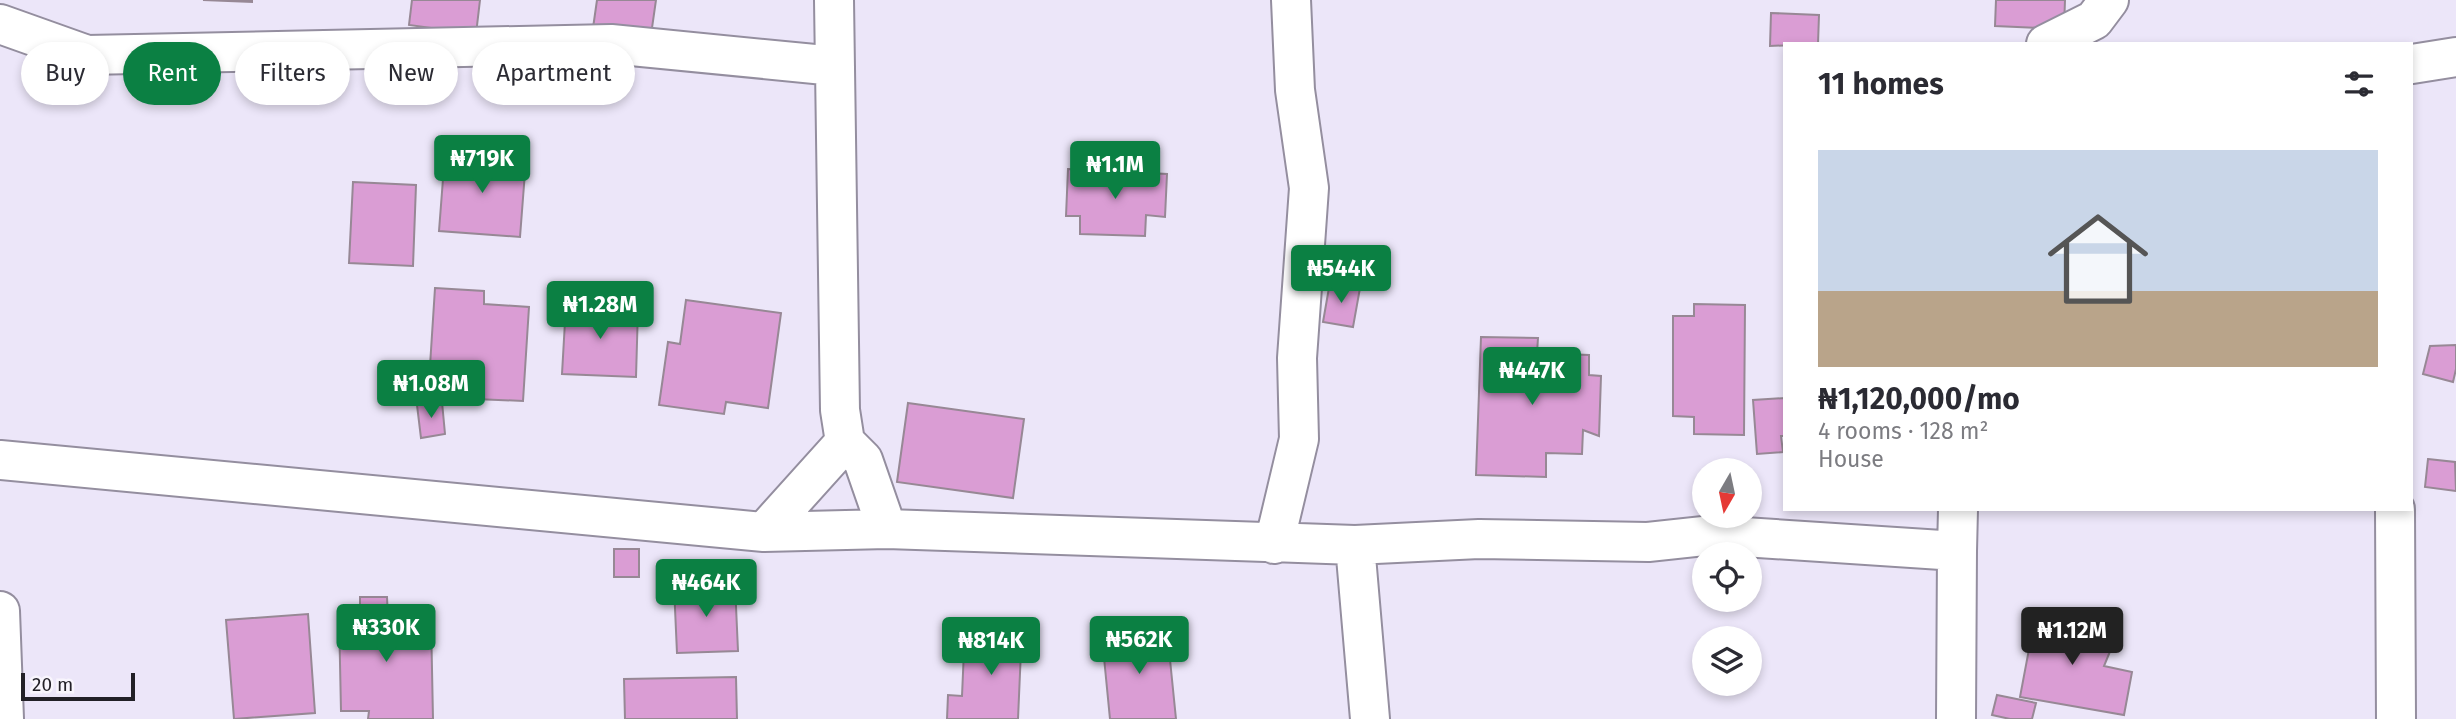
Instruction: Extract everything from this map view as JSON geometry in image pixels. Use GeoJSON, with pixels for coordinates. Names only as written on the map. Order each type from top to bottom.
{"type":"FeatureCollection","features":[{"type":"Feature","properties":{"kind":"street"},"geometry":{"type":"LineString","coordinates":[[834,0],[840,410],[845,442],[863,460],[887,528]]}},
{"type":"Feature","properties":{"kind":"street"},"geometry":{"type":"LineString","coordinates":[[1273,544],[1299,439],[1297,358],[1309,188],[1295,90],[1291,0]]}},
{"type":"Feature","properties":{"kind":"street"},"geometry":{"type":"LineString","coordinates":[[2050,42],[2094,20],[2109,0]]}},
{"type":"Feature","properties":{"kind":"street"},"geometry":{"type":"LineString","coordinates":[[0,24],[87,55],[611,44],[835,66]]}},
{"type":"Feature","properties":{"kind":"street"},"geometry":{"type":"LineString","coordinates":[[2413,64],[2456,57]]}},
{"type":"Feature","properties":{"kind":"street"},"geometry":{"type":"LineString","coordinates":[[764,532],[845,442]]}},
{"type":"Feature","properties":{"kind":"street"},"geometry":{"type":"LineString","coordinates":[[0,460],[764,532],[887,528],[1355,545],[1479,539],[1648,542],[1713,535],[1957,551]]}},
{"type":"Feature","properties":{"kind":"street"},"geometry":{"type":"LineString","coordinates":[[1956,719],[1958,511]]}},
{"type":"Feature","properties":{"kind":"street"},"geometry":{"type":"LineString","coordinates":[[2395,511],[2396,719]]}},
{"type":"Feature","properties":{"kind":"street"},"geometry":{"type":"LineString","coordinates":[[1355,545],[1370,719]]}},
{"type":"Feature","properties":{"kind":"street"},"geometry":{"type":"LineString","coordinates":[[0,611],[4,719]]}},
{"type":"Feature","properties":{"kind":"building"},"geometry":{"type":"Polygon","coordinates":[[[203,0],[252,0],[252,2],[203,0]]]}},
{"type":"Feature","properties":{"kind":"building"},"geometry":{"type":"Polygon","coordinates":[[[412,0],[480,0],[476,34],[409,25],[412,0]]]}},
{"type":"Feature","properties":{"kind":"building"},"geometry":{"type":"Polygon","coordinates":[[[597,0],[656,0],[651,35],[593,28],[597,0]]]}},
{"type":"Feature","properties":{"kind":"building"},"geometry":{"type":"Polygon","coordinates":[[[1996,0],[2065,0],[2064,29],[1995,26],[1996,0]]]}},
{"type":"Feature","properties":{"kind":"building"},"geometry":{"type":"Polygon","coordinates":[[[1771,13],[1819,15],[1818,42],[1783,42],[1783,45],[1770,46],[1771,13]]]}},
{"type":"Feature","properties":{"kind":"building"},"geometry":{"type":"Polygon","coordinates":[[[445,153],[526,159],[520,237],[439,231],[445,153]]]}},
{"type":"Feature","properties":{"kind":"building"},"geometry":{"type":"Polygon","coordinates":[[[1068,169],[1167,174],[1165,217],[1146,215],[1145,236],[1080,234],[1080,216],[1066,216],[1068,169]]]}},
{"type":"Feature","properties":{"kind":"building"},"geometry":{"type":"Polygon","coordinates":[[[353,182],[416,185],[413,266],[349,263],[353,182]]]}},
{"type":"Feature","properties":{"kind":"building"},"geometry":{"type":"Polygon","coordinates":[[[1330,282],[1360,288],[1353,327],[1323,322],[1330,282]]]}},
{"type":"Feature","properties":{"kind":"building"},"geometry":{"type":"Polygon","coordinates":[[[435,288],[484,291],[484,304],[529,307],[523,401],[428,397],[435,288]]]}},
{"type":"Feature","properties":{"kind":"building"},"geometry":{"type":"Polygon","coordinates":[[[686,300],[781,313],[768,408],[726,402],[724,414],[659,405],[668,342],[680,344],[686,300]]]}},
{"type":"Feature","properties":{"kind":"building"},"geometry":{"type":"Polygon","coordinates":[[[566,304],[638,308],[636,377],[562,374],[566,304]]]}},
{"type":"Feature","properties":{"kind":"building"},"geometry":{"type":"Polygon","coordinates":[[[1694,304],[1745,305],[1744,435],[1694,434],[1694,417],[1673,416],[1673,316],[1694,316],[1694,304]]]}},
{"type":"Feature","properties":{"kind":"building"},"geometry":{"type":"Polygon","coordinates":[[[1481,337],[1538,338],[1537,353],[1589,355],[1589,375],[1601,376],[1599,436],[1583,430],[1582,454],[1546,453],[1546,477],[1476,475],[1481,337]]]}},
{"type":"Feature","properties":{"kind":"building"},"geometry":{"type":"Polygon","coordinates":[[[2456,345],[2453,382],[2423,374],[2430,346],[2456,345]]]}},
{"type":"Feature","properties":{"kind":"building"},"geometry":{"type":"Polygon","coordinates":[[[1783,398],[1783,452],[1757,454],[1753,400],[1783,398]]]}},
{"type":"Feature","properties":{"kind":"building"},"geometry":{"type":"Polygon","coordinates":[[[442,402],[445,434],[421,438],[417,405],[442,402]]]}},
{"type":"Feature","properties":{"kind":"building"},"geometry":{"type":"Polygon","coordinates":[[[908,403],[1024,419],[1013,498],[897,482],[908,403]]]}},
{"type":"Feature","properties":{"kind":"building"},"geometry":{"type":"Polygon","coordinates":[[[2428,459],[2455,462],[2456,491],[2425,487],[2428,459]]]}},
{"type":"Feature","properties":{"kind":"building"},"geometry":{"type":"Polygon","coordinates":[[[614,549],[639,549],[639,577],[614,577],[614,549]]]}},
{"type":"Feature","properties":{"kind":"building"},"geometry":{"type":"Polygon","coordinates":[[[735,584],[738,651],[677,653],[674,586],[735,584]]]}},
{"type":"Feature","properties":{"kind":"building"},"geometry":{"type":"Polygon","coordinates":[[[360,597],[387,597],[388,619],[431,619],[433,719],[368,719],[369,711],[341,711],[339,615],[360,614],[360,597]]]}},
{"type":"Feature","properties":{"kind":"building"},"geometry":{"type":"Polygon","coordinates":[[[2036,612],[2098,623],[2093,646],[2111,649],[2104,666],[2132,672],[2124,715],[2020,697],[2036,612]]]}},
{"type":"Feature","properties":{"kind":"building"},"geometry":{"type":"Polygon","coordinates":[[[308,614],[315,713],[234,719],[226,620],[308,614]]]}},
{"type":"Feature","properties":{"kind":"building"},"geometry":{"type":"Polygon","coordinates":[[[980,625],[1022,627],[1018,719],[947,719],[948,695],[962,696],[964,650],[979,656],[980,625]]]}},
{"type":"Feature","properties":{"kind":"building"},"geometry":{"type":"Polygon","coordinates":[[[1167,630],[1176,719],[1110,719],[1102,637],[1167,630]]]}},
{"type":"Feature","properties":{"kind":"building"},"geometry":{"type":"Polygon","coordinates":[[[736,677],[737,719],[625,719],[624,679],[736,677]]]}},
{"type":"Feature","properties":{"kind":"building"},"geometry":{"type":"Polygon","coordinates":[[[1997,695],[2036,703],[2032,719],[2010,719],[1992,715],[1997,695]]]}}]}
